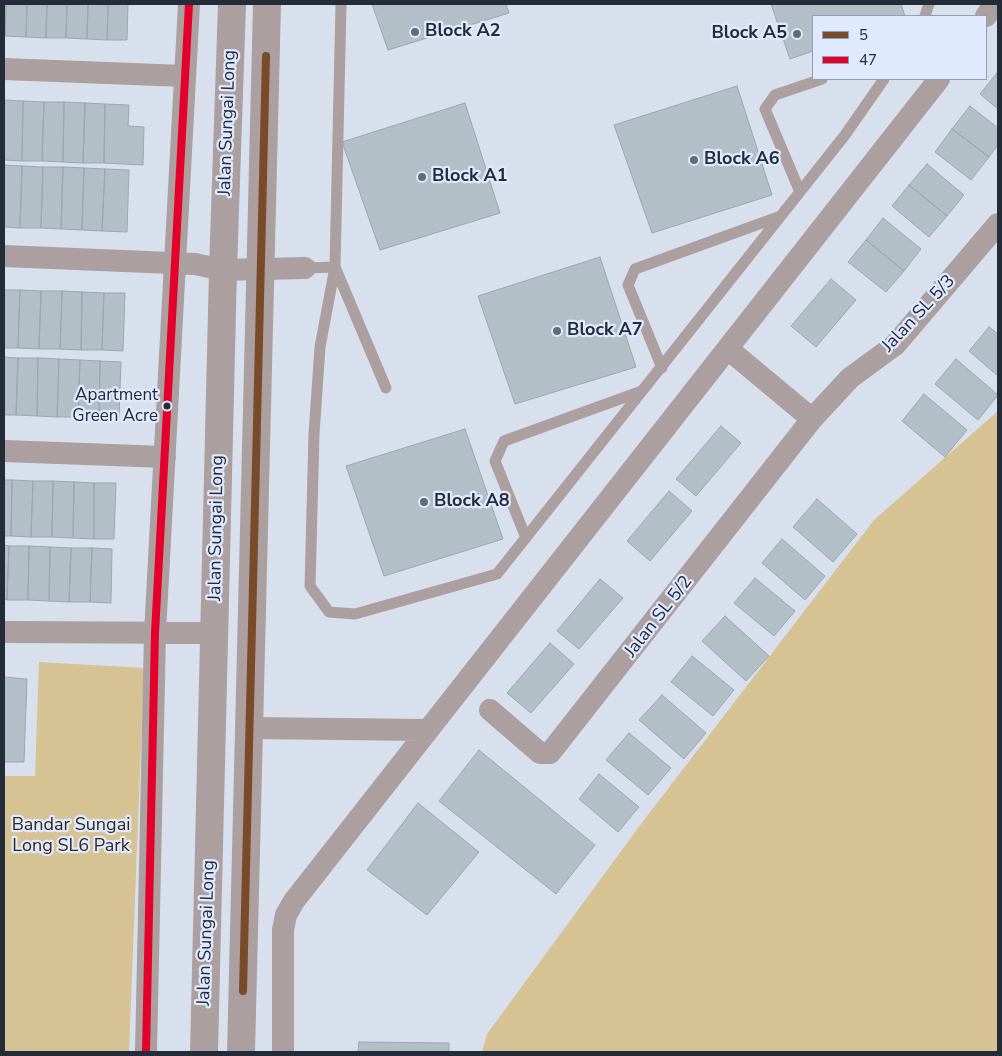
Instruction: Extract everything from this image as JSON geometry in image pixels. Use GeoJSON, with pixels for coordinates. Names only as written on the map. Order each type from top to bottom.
{"type":"FeatureCollection","features":[{"type":"Feature","properties":{"kind":"street"},"geometry":{"type":"LineString","coordinates":[[146,1052],[155,633],[189,4]]}},
{"type":"Feature","properties":{"kind":"street","name":"Jalan Sungai Long"},"geometry":{"type":"LineString","coordinates":[[204,1052],[223,270],[232,4]]}},
{"type":"Feature","properties":{"kind":"street","name":"Jalan Sungai Long"},"geometry":{"type":"LineString","coordinates":[[241,1052],[267,4]]}},
{"type":"Feature","properties":{"kind":"street"},"geometry":{"type":"LineString","coordinates":[[987,15],[995,4]]}},
{"type":"Feature","properties":{"kind":"street"},"geometry":{"type":"LineString","coordinates":[[4,69],[184,76]]}},
{"type":"Feature","properties":{"kind":"street"},"geometry":{"type":"LineString","coordinates":[[283,1052],[283,930],[286,915],[426,730],[728,349],[937,80]]}},
{"type":"Feature","properties":{"kind":"street","name":"Jalan SL 5/3"},"geometry":{"type":"LineString","coordinates":[[812,419],[850,378],[895,345],[998,224]]}},
{"type":"Feature","properties":{"kind":"street"},"geometry":{"type":"LineString","coordinates":[[4,256],[176,263],[223,270],[305,268]]}},
{"type":"Feature","properties":{"kind":"street"},"geometry":{"type":"LineString","coordinates":[[728,349],[812,419]]}},
{"type":"Feature","properties":{"kind":"street","name":"Jalan SL 5/2"},"geometry":{"type":"LineString","coordinates":[[490,710],[540,753],[550,753],[812,419]]}},
{"type":"Feature","properties":{"kind":"street"},"geometry":{"type":"LineString","coordinates":[[4,452],[165,457]]}},
{"type":"Feature","properties":{"kind":"street"},"geometry":{"type":"LineString","coordinates":[[4,632],[215,632]]}},
{"type":"Feature","properties":{"kind":"street"},"geometry":{"type":"LineString","coordinates":[[249,728],[426,730]]}},
{"type":"Feature","properties":{"kind":"lane"},"geometry":{"type":"LineString","coordinates":[[341,4],[336,267],[320,348],[314,434],[310,586],[329,612],[355,614],[497,574],[782,216],[845,135],[883,80]]}},
{"type":"Feature","properties":{"kind":"lane"},"geometry":{"type":"LineString","coordinates":[[800,192],[765,109],[774,95],[819,80]]}},
{"type":"Feature","properties":{"kind":"lane"},"geometry":{"type":"LineString","coordinates":[[662,368],[628,285],[635,269],[782,216]]}},
{"type":"Feature","properties":{"kind":"lane"},"geometry":{"type":"LineString","coordinates":[[305,268],[336,267]]}},
{"type":"Feature","properties":{"kind":"lane"},"geometry":{"type":"LineString","coordinates":[[336,267],[386,388]]}},
{"type":"Feature","properties":{"kind":"lane"},"geometry":{"type":"LineString","coordinates":[[526,538],[495,461],[504,441],[644,390]]}},
{"type":"Feature","properties":{"kind":"green space"},"geometry":{"type":"Polygon","coordinates":[[[998,411],[998,1052],[482,1052],[487,1034],[641,824],[874,520],[998,411]]]}},
{"type":"Feature","properties":{"kind":"green space","name":"Bandar Sungai Long SL6 Park"},"geometry":{"type":"Polygon","coordinates":[[[39,662],[144,668],[129,1052],[4,1052],[4,776],[35,776],[39,662]]]}},
{"type":"Feature","properties":{"kind":"building"},"geometry":{"type":"Polygon","coordinates":[[[4,4],[6,4],[5,36],[4,36],[4,4]]]}},
{"type":"Feature","properties":{"kind":"building"},"geometry":{"type":"Polygon","coordinates":[[[6,4],[27,4],[26,37],[5,36],[6,4]]]}},
{"type":"Feature","properties":{"kind":"building"},"geometry":{"type":"Polygon","coordinates":[[[27,4],[47,4],[46,38],[26,37],[27,4]]]}},
{"type":"Feature","properties":{"kind":"building"},"geometry":{"type":"Polygon","coordinates":[[[47,4],[67,4],[66,38],[46,38],[47,4]]]}},
{"type":"Feature","properties":{"kind":"building"},"geometry":{"type":"Polygon","coordinates":[[[67,4],[88,4],[87,39],[66,38],[67,4]]]}},
{"type":"Feature","properties":{"kind":"building"},"geometry":{"type":"Polygon","coordinates":[[[88,4],[108,4],[107,40],[87,39],[88,4]]]}},
{"type":"Feature","properties":{"kind":"building"},"geometry":{"type":"Polygon","coordinates":[[[108,4],[128,4],[127,40],[107,40],[108,4]]]}},
{"type":"Feature","properties":{"kind":"building","name":"Block A2"},"geometry":{"type":"Polygon","coordinates":[[[372,4],[506,4],[509,13],[388,50],[372,4]]]}},
{"type":"Feature","properties":{"kind":"building","name":"Block A5"},"geometry":{"type":"Polygon","coordinates":[[[771,4],[901,4],[905,15],[812,15],[812,51],[790,59],[771,4]]]}},
{"type":"Feature","properties":{"kind":"building"},"geometry":{"type":"Polygon","coordinates":[[[998,73],[998,109],[980,94],[998,73]]]}},
{"type":"Feature","properties":{"kind":"building","name":"Block A6"},"geometry":{"type":"Polygon","coordinates":[[[737,86],[772,195],[652,233],[614,125],[737,86]]]}},
{"type":"Feature","properties":{"kind":"building"},"geometry":{"type":"Polygon","coordinates":[[[4,100],[23,101],[22,161],[4,160],[4,100]]]}},
{"type":"Feature","properties":{"kind":"building"},"geometry":{"type":"Polygon","coordinates":[[[23,101],[44,102],[42,161],[22,161],[23,101]]]}},
{"type":"Feature","properties":{"kind":"building"},"geometry":{"type":"Polygon","coordinates":[[[44,102],[64,102],[63,162],[42,161],[44,102]]]}},
{"type":"Feature","properties":{"kind":"building"},"geometry":{"type":"Polygon","coordinates":[[[64,102],[85,103],[83,163],[63,162],[64,102]]]}},
{"type":"Feature","properties":{"kind":"building"},"geometry":{"type":"Polygon","coordinates":[[[85,103],[105,104],[104,163],[83,163],[85,103]]]}},
{"type":"Feature","properties":{"kind":"building","name":"Block A1"},"geometry":{"type":"Polygon","coordinates":[[[465,103],[500,213],[380,250],[342,142],[465,103]]]}},
{"type":"Feature","properties":{"kind":"building"},"geometry":{"type":"Polygon","coordinates":[[[105,104],[129,105],[128,126],[144,127],[143,165],[104,163],[105,104]]]}},
{"type":"Feature","properties":{"kind":"building"},"geometry":{"type":"Polygon","coordinates":[[[970,106],[998,128],[998,145],[989,157],[952,129],[970,106]]]}},
{"type":"Feature","properties":{"kind":"building"},"geometry":{"type":"Polygon","coordinates":[[[952,129],[989,157],[971,180],[935,152],[952,129]]]}},
{"type":"Feature","properties":{"kind":"building"},"geometry":{"type":"Polygon","coordinates":[[[927,164],[964,195],[947,216],[909,185],[927,164]]]}},
{"type":"Feature","properties":{"kind":"building"},"geometry":{"type":"Polygon","coordinates":[[[4,165],[22,166],[20,228],[4,227],[4,165]]]}},
{"type":"Feature","properties":{"kind":"building"},"geometry":{"type":"Polygon","coordinates":[[[22,166],[43,167],[41,228],[20,228],[22,166]]]}},
{"type":"Feature","properties":{"kind":"building"},"geometry":{"type":"Polygon","coordinates":[[[43,167],[63,167],[61,229],[41,228],[43,167]]]}},
{"type":"Feature","properties":{"kind":"building"},"geometry":{"type":"Polygon","coordinates":[[[63,167],[84,168],[82,230],[61,229],[63,167]]]}},
{"type":"Feature","properties":{"kind":"building"},"geometry":{"type":"Polygon","coordinates":[[[84,168],[105,169],[102,231],[82,230],[84,168]]]}},
{"type":"Feature","properties":{"kind":"building"},"geometry":{"type":"Polygon","coordinates":[[[105,169],[129,170],[127,232],[102,231],[105,169]]]}},
{"type":"Feature","properties":{"kind":"building"},"geometry":{"type":"Polygon","coordinates":[[[909,185],[947,216],[929,237],[892,206],[909,185]]]}},
{"type":"Feature","properties":{"kind":"building"},"geometry":{"type":"Polygon","coordinates":[[[883,218],[921,249],[904,271],[866,240],[883,218]]]}},
{"type":"Feature","properties":{"kind":"building"},"geometry":{"type":"Polygon","coordinates":[[[866,240],[904,271],[886,292],[848,262],[866,240]]]}},
{"type":"Feature","properties":{"kind":"building","name":"Block A7"},"geometry":{"type":"Polygon","coordinates":[[[600,257],[636,367],[515,404],[478,296],[600,257]]]}},
{"type":"Feature","properties":{"kind":"building"},"geometry":{"type":"Polygon","coordinates":[[[831,279],[856,300],[816,347],[791,326],[831,279]]]}},
{"type":"Feature","properties":{"kind":"building"},"geometry":{"type":"Polygon","coordinates":[[[4,290],[20,290],[18,348],[4,348],[4,290]]]}},
{"type":"Feature","properties":{"kind":"building"},"geometry":{"type":"Polygon","coordinates":[[[20,290],[41,291],[39,349],[18,348],[20,290]]]}},
{"type":"Feature","properties":{"kind":"building"},"geometry":{"type":"Polygon","coordinates":[[[41,291],[62,291],[60,349],[39,349],[41,291]]]}},
{"type":"Feature","properties":{"kind":"building"},"geometry":{"type":"Polygon","coordinates":[[[62,291],[82,292],[81,350],[60,349],[62,291]]]}},
{"type":"Feature","properties":{"kind":"building"},"geometry":{"type":"Polygon","coordinates":[[[82,292],[104,293],[102,350],[81,350],[82,292]]]}},
{"type":"Feature","properties":{"kind":"building"},"geometry":{"type":"Polygon","coordinates":[[[104,293],[125,293],[123,351],[102,350],[104,293]]]}},
{"type":"Feature","properties":{"kind":"building"},"geometry":{"type":"Polygon","coordinates":[[[989,327],[998,334],[998,376],[969,351],[989,327]]]}},
{"type":"Feature","properties":{"kind":"building"},"geometry":{"type":"Polygon","coordinates":[[[4,357],[18,358],[16,415],[4,415],[4,357]]]}},
{"type":"Feature","properties":{"kind":"building"},"geometry":{"type":"Polygon","coordinates":[[[18,358],[38,358],[37,416],[16,415],[18,358]]]}},
{"type":"Feature","properties":{"kind":"building"},"geometry":{"type":"Polygon","coordinates":[[[38,358],[59,359],[57,417],[37,416],[38,358]]]}},
{"type":"Feature","properties":{"kind":"building"},"geometry":{"type":"Polygon","coordinates":[[[59,359],[80,360],[78,417],[57,417],[59,359]]]}},
{"type":"Feature","properties":{"kind":"building"},"geometry":{"type":"Polygon","coordinates":[[[956,359],[998,395],[978,420],[935,384],[956,359]]]}},
{"type":"Feature","properties":{"kind":"building"},"geometry":{"type":"Polygon","coordinates":[[[80,360],[100,361],[99,418],[78,417],[80,360]]]}},
{"type":"Feature","properties":{"kind":"building"},"geometry":{"type":"Polygon","coordinates":[[[100,361],[121,362],[119,419],[99,418],[100,361]]]}},
{"type":"Feature","properties":{"kind":"building"},"geometry":{"type":"Polygon","coordinates":[[[924,394],[967,430],[945,457],[902,421],[924,394]]]}},
{"type":"Feature","properties":{"kind":"building"},"geometry":{"type":"Polygon","coordinates":[[[721,426],[741,443],[696,496],[676,479],[721,426]]]}},
{"type":"Feature","properties":{"kind":"building","name":"Block A8"},"geometry":{"type":"Polygon","coordinates":[[[465,429],[503,539],[384,576],[346,466],[465,429]]]}},
{"type":"Feature","properties":{"kind":"building"},"geometry":{"type":"Polygon","coordinates":[[[4,480],[12,480],[11,536],[4,536],[4,480]]]}},
{"type":"Feature","properties":{"kind":"building"},"geometry":{"type":"Polygon","coordinates":[[[12,480],[33,481],[31,537],[11,536],[12,480]]]}},
{"type":"Feature","properties":{"kind":"building"},"geometry":{"type":"Polygon","coordinates":[[[33,481],[53,481],[52,537],[31,537],[33,481]]]}},
{"type":"Feature","properties":{"kind":"building"},"geometry":{"type":"Polygon","coordinates":[[[53,481],[74,482],[73,538],[52,537],[53,481]]]}},
{"type":"Feature","properties":{"kind":"building"},"geometry":{"type":"Polygon","coordinates":[[[74,482],[94,483],[94,539],[73,538],[74,482]]]}},
{"type":"Feature","properties":{"kind":"building"},"geometry":{"type":"Polygon","coordinates":[[[94,483],[116,483],[114,539],[94,539],[94,483]]]}},
{"type":"Feature","properties":{"kind":"building"},"geometry":{"type":"Polygon","coordinates":[[[669,491],[692,511],[650,561],[627,541],[669,491]]]}},
{"type":"Feature","properties":{"kind":"building"},"geometry":{"type":"Polygon","coordinates":[[[817,499],[857,534],[833,562],[793,527],[817,499]]]}},
{"type":"Feature","properties":{"kind":"building"},"geometry":{"type":"Polygon","coordinates":[[[782,539],[825,576],[805,600],[762,563],[782,539]]]}},
{"type":"Feature","properties":{"kind":"building"},"geometry":{"type":"Polygon","coordinates":[[[4,545],[9,546],[7,600],[4,599],[4,545]]]}},
{"type":"Feature","properties":{"kind":"building"},"geometry":{"type":"Polygon","coordinates":[[[9,546],[29,546],[28,600],[7,600],[9,546]]]}},
{"type":"Feature","properties":{"kind":"building"},"geometry":{"type":"Polygon","coordinates":[[[29,546],[50,547],[49,601],[28,600],[29,546]]]}},
{"type":"Feature","properties":{"kind":"building"},"geometry":{"type":"Polygon","coordinates":[[[50,547],[71,548],[69,602],[49,601],[50,547]]]}},
{"type":"Feature","properties":{"kind":"building"},"geometry":{"type":"Polygon","coordinates":[[[71,548],[92,548],[90,602],[69,602],[71,548]]]}},
{"type":"Feature","properties":{"kind":"building"},"geometry":{"type":"Polygon","coordinates":[[[92,548],[112,549],[111,603],[90,602],[92,548]]]}},
{"type":"Feature","properties":{"kind":"building"},"geometry":{"type":"Polygon","coordinates":[[[755,578],[795,611],[774,636],[734,603],[755,578]]]}},
{"type":"Feature","properties":{"kind":"building"},"geometry":{"type":"Polygon","coordinates":[[[600,579],[623,598],[579,649],[557,631],[600,579]]]}},
{"type":"Feature","properties":{"kind":"building"},"geometry":{"type":"Polygon","coordinates":[[[725,616],[769,656],[746,681],[702,641],[725,616]]]}},
{"type":"Feature","properties":{"kind":"building"},"geometry":{"type":"Polygon","coordinates":[[[550,643],[574,664],[531,713],[507,693],[550,643]]]}},
{"type":"Feature","properties":{"kind":"building"},"geometry":{"type":"Polygon","coordinates":[[[692,656],[734,690],[713,716],[671,682],[692,656]]]}},
{"type":"Feature","properties":{"kind":"building"},"geometry":{"type":"Polygon","coordinates":[[[4,677],[27,679],[24,762],[4,762],[4,677]]]}},
{"type":"Feature","properties":{"kind":"building"},"geometry":{"type":"Polygon","coordinates":[[[662,695],[706,733],[684,759],[639,720],[662,695]]]}},
{"type":"Feature","properties":{"kind":"building"},"geometry":{"type":"Polygon","coordinates":[[[629,733],[671,768],[648,795],[606,760],[629,733]]]}},
{"type":"Feature","properties":{"kind":"building"},"geometry":{"type":"Polygon","coordinates":[[[479,750],[595,845],[556,894],[439,801],[479,750]]]}},
{"type":"Feature","properties":{"kind":"building"},"geometry":{"type":"Polygon","coordinates":[[[599,774],[639,807],[618,832],[579,799],[599,774]]]}},
{"type":"Feature","properties":{"kind":"building"},"geometry":{"type":"Polygon","coordinates":[[[418,803],[479,852],[427,915],[367,870],[418,803]]]}},
{"type":"Feature","properties":{"kind":"building"},"geometry":{"type":"Polygon","coordinates":[[[359,1042],[449,1043],[449,1052],[358,1052],[359,1042]]]}},
{"type":"Feature","properties":{"kind":"transit line","name":"47"},"geometry":{"type":"LineString","coordinates":[[146,1052],[155,633],[189,4]]}},
{"type":"Feature","properties":{"kind":"transit line","name":"5"},"geometry":{"type":"LineString","coordinates":[[243,991],[266,56]]}},
{"type":"Feature","properties":{"kind":"place","name":"Block A2"},"geometry":{"type":"Point","coordinates":[415,32]}},
{"type":"Feature","properties":{"kind":"place","name":"Block A5"},"geometry":{"type":"Point","coordinates":[797,34]}},
{"type":"Feature","properties":{"kind":"place","name":"Block A6"},"geometry":{"type":"Point","coordinates":[694,160]}},
{"type":"Feature","properties":{"kind":"place","name":"Block A1"},"geometry":{"type":"Point","coordinates":[422,177]}},
{"type":"Feature","properties":{"kind":"place","name":"Block A7"},"geometry":{"type":"Point","coordinates":[557,331]}},
{"type":"Feature","properties":{"kind":"place","name":"Apartment Green Acre"},"geometry":{"type":"Point","coordinates":[167,406]}},
{"type":"Feature","properties":{"kind":"place","name":"Block A8"},"geometry":{"type":"Point","coordinates":[424,502]}}]}
